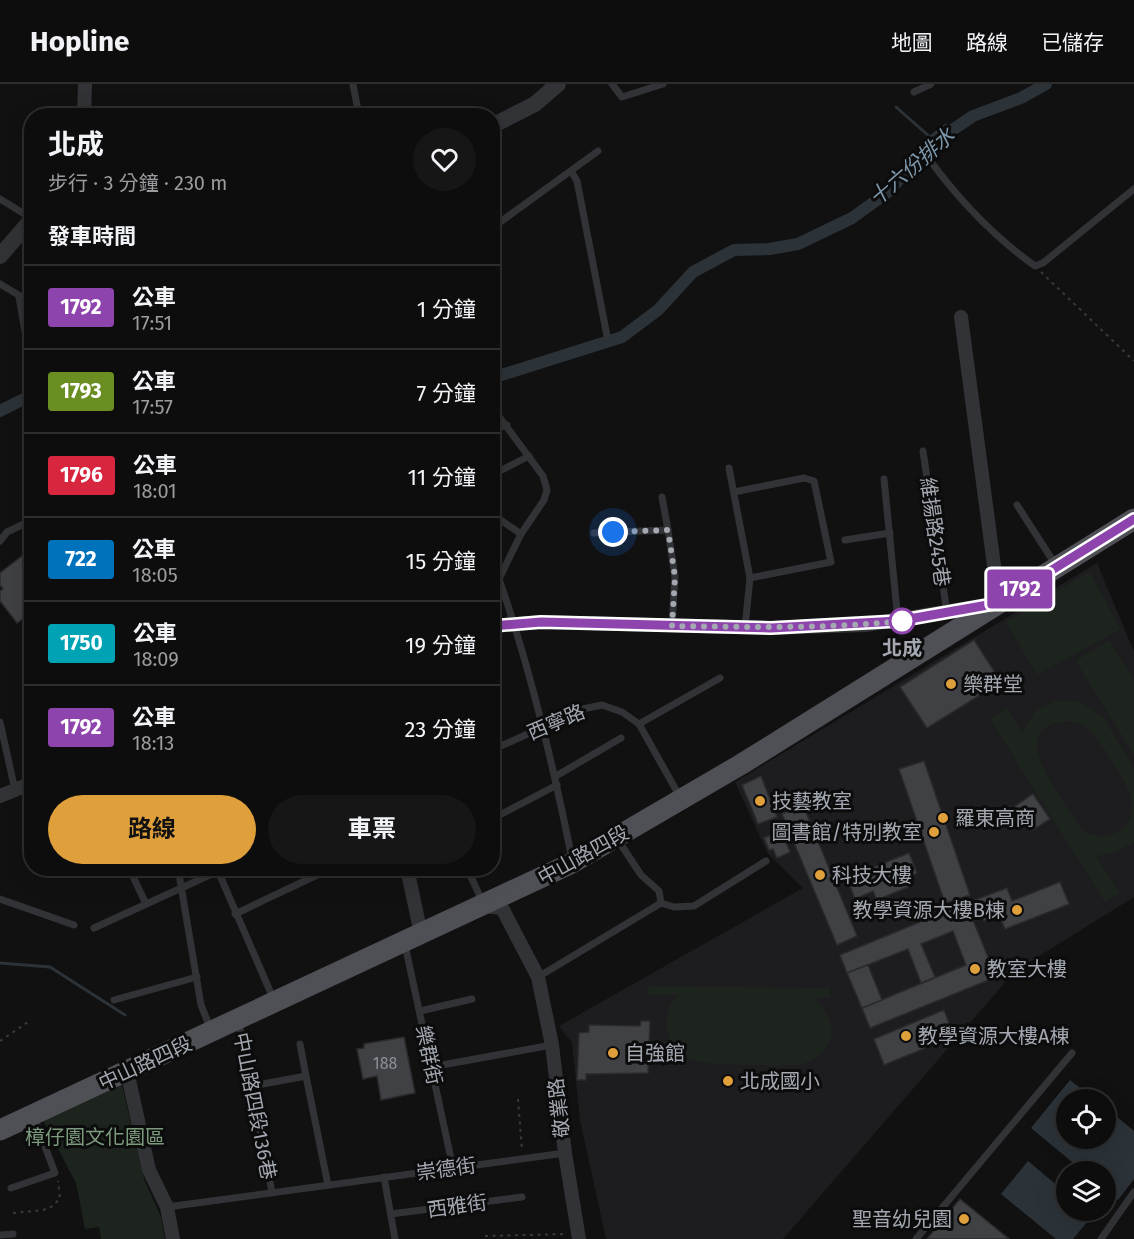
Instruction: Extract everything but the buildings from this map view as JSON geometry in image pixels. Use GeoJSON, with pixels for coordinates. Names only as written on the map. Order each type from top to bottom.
{"type":"FeatureCollection","features":[{"type":"Feature","properties":{"kind":"main road","name":"中山路四段"},"geometry":{"type":"LineString","coordinates":[[0,1130],[572,863],[740,765],[1134,519]]}},
{"type":"Feature","properties":{"kind":"street"},"geometry":{"type":"LineString","coordinates":[[84,108],[86,84]]}},
{"type":"Feature","properties":{"kind":"street"},"geometry":{"type":"LineString","coordinates":[[500,122],[535,104],[558,84]]}},
{"type":"Feature","properties":{"kind":"street"},"geometry":{"type":"LineString","coordinates":[[0,256],[24,228]]}},
{"type":"Feature","properties":{"kind":"street"},"geometry":{"type":"LineString","coordinates":[[500,625],[514,622],[746,627],[865,625],[999,603],[961,317]]}},
{"type":"Feature","properties":{"kind":"street"},"geometry":{"type":"LineString","coordinates":[[0,796],[24,786]]}},
{"type":"Feature","properties":{"kind":"street"},"geometry":{"type":"LineString","coordinates":[[408,876],[413,938]]}},
{"type":"Feature","properties":{"kind":"street","name":"敬業路"},"geometry":{"type":"LineString","coordinates":[[484,906],[502,908],[538,977],[552,1046],[565,1153],[579,1236]]}},
{"type":"Feature","properties":{"kind":"street"},"geometry":{"type":"LineString","coordinates":[[127,1071],[149,1170],[168,1206],[173,1239]]}},
{"type":"Feature","properties":{"kind":"lane"},"geometry":{"type":"LineString","coordinates":[[353,84],[358,108]]}},
{"type":"Feature","properties":{"kind":"lane"},"geometry":{"type":"LineString","coordinates":[[612,84],[622,97],[663,84]]}},
{"type":"Feature","properties":{"kind":"lane"},"geometry":{"type":"LineString","coordinates":[[914,92],[931,84]]}},
{"type":"Feature","properties":{"kind":"lane"},"geometry":{"type":"LineString","coordinates":[[500,222],[598,151]]}},
{"type":"Feature","properties":{"kind":"lane"},"geometry":{"type":"LineString","coordinates":[[929,159],[954,193],[977,217],[1010,248],[1035,266],[1042,263],[1134,189]]}},
{"type":"Feature","properties":{"kind":"lane"},"geometry":{"type":"LineString","coordinates":[[571,171],[577,181],[608,336]]}},
{"type":"Feature","properties":{"kind":"lane"},"geometry":{"type":"LineString","coordinates":[[0,199],[24,213]]}},
{"type":"Feature","properties":{"kind":"lane"},"geometry":{"type":"LineString","coordinates":[[0,284],[24,299]]}},
{"type":"Feature","properties":{"kind":"lane"},"geometry":{"type":"LineString","coordinates":[[19,297],[24,326]]}},
{"type":"Feature","properties":{"kind":"lane"},"geometry":{"type":"LineString","coordinates":[[500,417],[543,476],[547,490],[544,500],[521,534],[500,577]]}},
{"type":"Feature","properties":{"kind":"lane"},"geometry":{"type":"LineString","coordinates":[[500,427],[507,425]]}},
{"type":"Feature","properties":{"kind":"lane","name":"維揚路245巷"},"geometry":{"type":"LineString","coordinates":[[924,451],[947,613]]}},
{"type":"Feature","properties":{"kind":"lane"},"geometry":{"type":"LineString","coordinates":[[500,471],[529,456]]}},
{"type":"Feature","properties":{"kind":"lane"},"geometry":{"type":"LineString","coordinates":[[729,468],[750,578],[746,627]]}},
{"type":"Feature","properties":{"kind":"lane"},"geometry":{"type":"LineString","coordinates":[[734,492],[804,478],[814,481],[831,562],[750,578]]}},
{"type":"Feature","properties":{"kind":"lane"},"geometry":{"type":"LineString","coordinates":[[884,479],[898,621]]}},
{"type":"Feature","properties":{"kind":"lane"},"geometry":{"type":"LineString","coordinates":[[662,497],[675,577],[672,626]]}},
{"type":"Feature","properties":{"kind":"lane"},"geometry":{"type":"LineString","coordinates":[[1017,505],[1057,567]]}},
{"type":"Feature","properties":{"kind":"lane"},"geometry":{"type":"LineString","coordinates":[[500,520],[521,534]]}},
{"type":"Feature","properties":{"kind":"lane"},"geometry":{"type":"LineString","coordinates":[[0,541],[7,532],[24,524]]}},
{"type":"Feature","properties":{"kind":"lane"},"geometry":{"type":"LineString","coordinates":[[594,533],[668,530]]}},
{"type":"Feature","properties":{"kind":"lane"},"geometry":{"type":"LineString","coordinates":[[845,540],[890,533]]}},
{"type":"Feature","properties":{"kind":"lane"},"geometry":{"type":"LineString","coordinates":[[500,582],[514,622],[556,776],[572,863]]}},
{"type":"Feature","properties":{"kind":"lane"},"geometry":{"type":"LineString","coordinates":[[681,799],[639,724],[720,678]]}},
{"type":"Feature","properties":{"kind":"lane","name":"西寧路"},"geometry":{"type":"LineString","coordinates":[[500,747],[583,709],[602,705],[622,712],[639,724]]}},
{"type":"Feature","properties":{"kind":"lane"},"geometry":{"type":"LineString","coordinates":[[0,722],[15,790]]}},
{"type":"Feature","properties":{"kind":"lane"},"geometry":{"type":"LineString","coordinates":[[556,776],[621,738]]}},
{"type":"Feature","properties":{"kind":"lane"},"geometry":{"type":"LineString","coordinates":[[500,815],[557,785]]}},
{"type":"Feature","properties":{"kind":"lane"},"geometry":{"type":"LineString","coordinates":[[616,837],[641,875],[659,891],[661,903]]}},
{"type":"Feature","properties":{"kind":"lane"},"geometry":{"type":"LineString","coordinates":[[538,977],[661,903],[675,907],[694,906],[766,861]]}},
{"type":"Feature","properties":{"kind":"lane"},"geometry":{"type":"LineString","coordinates":[[133,876],[146,904]]}},
{"type":"Feature","properties":{"kind":"lane"},"geometry":{"type":"LineString","coordinates":[[180,876],[201,1005],[212,1032]]}},
{"type":"Feature","properties":{"kind":"lane"},"geometry":{"type":"LineString","coordinates":[[94,928],[207,876]]}},
{"type":"Feature","properties":{"kind":"lane"},"geometry":{"type":"LineString","coordinates":[[223,876],[235,914],[275,1002]]}},
{"type":"Feature","properties":{"kind":"lane"},"geometry":{"type":"LineString","coordinates":[[235,914],[315,876]]}},
{"type":"Feature","properties":{"kind":"lane"},"geometry":{"type":"LineString","coordinates":[[471,876],[484,906]]}},
{"type":"Feature","properties":{"kind":"lane"},"geometry":{"type":"LineString","coordinates":[[0,899],[74,925]]}},
{"type":"Feature","properties":{"kind":"lane","name":"樂群街"},"geometry":{"type":"LineString","coordinates":[[413,938],[420,1011],[453,1168]]}},
{"type":"Feature","properties":{"kind":"lane"},"geometry":{"type":"LineString","coordinates":[[114,1000],[197,977]]}},
{"type":"Feature","properties":{"kind":"lane"},"geometry":{"type":"LineString","coordinates":[[420,1011],[472,999]]}},
{"type":"Feature","properties":{"kind":"lane","name":"中山路四段136巷"},"geometry":{"type":"LineString","coordinates":[[238,1020],[272,1192]]}},
{"type":"Feature","properties":{"kind":"lane"},"geometry":{"type":"LineString","coordinates":[[300,1044],[328,1185]]}},
{"type":"Feature","properties":{"kind":"lane"},"geometry":{"type":"LineString","coordinates":[[432,1067],[552,1046]]}},
{"type":"Feature","properties":{"kind":"lane"},"geometry":{"type":"LineString","coordinates":[[916,1239],[1072,1053]]}},
{"type":"Feature","properties":{"kind":"lane"},"geometry":{"type":"LineString","coordinates":[[252,1086],[306,1076]]}},
{"type":"Feature","properties":{"kind":"lane"},"geometry":{"type":"LineString","coordinates":[[11,1188],[55,1173],[33,1115]]}},
{"type":"Feature","properties":{"kind":"lane","name":"崇德街"},"geometry":{"type":"LineString","coordinates":[[168,1206],[565,1153]]}},
{"type":"Feature","properties":{"kind":"lane"},"geometry":{"type":"LineString","coordinates":[[384,1177],[395,1239]]}},
{"type":"Feature","properties":{"kind":"lane"},"geometry":{"type":"LineString","coordinates":[[1101,1239],[1134,1192]]}},
{"type":"Feature","properties":{"kind":"lane","name":"西雅街"},"geometry":{"type":"LineString","coordinates":[[391,1215],[522,1197]]}},
{"type":"Feature","properties":{"kind":"lane"},"geometry":{"type":"LineString","coordinates":[[0,1235],[13,1234]]}},
{"type":"Feature","properties":{"kind":"path"},"geometry":{"type":"LineString","coordinates":[[1035,266],[1134,361]]}},
{"type":"Feature","properties":{"kind":"path"},"geometry":{"type":"LineString","coordinates":[[0,1041],[28,1022]]}},
{"type":"Feature","properties":{"kind":"path"},"geometry":{"type":"LineString","coordinates":[[518,1099],[523,1158]]}},
{"type":"Feature","properties":{"kind":"path"},"geometry":{"type":"LineString","coordinates":[[13,1213],[43,1210],[57,1203],[61,1193],[55,1173]]}},
{"type":"Feature","properties":{"kind":"path"},"geometry":{"type":"LineString","coordinates":[[485,1236],[579,1236]]}},
{"type":"Feature","properties":{"kind":"shaded area","name":"羅東高商"},"geometry":{"type":"Polygon","coordinates":[[[1097,563],[1134,652],[1134,897],[1015,971],[783,1239],[606,1239],[580,1120],[572,1043],[559,1026],[803,888],[768,854],[735,782],[1097,563]]]}},
{"type":"Feature","properties":{"kind":"shaded area"},"geometry":{"type":"Polygon","coordinates":[[[1070,1080],[1081,1089],[1063,1089],[1070,1080]]]}},
{"type":"Feature","properties":{"kind":"shaded area"},"geometry":{"type":"Polygon","coordinates":[[[1056,1097],[1056,1149],[1031,1128],[1056,1097]]]}},
{"type":"Feature","properties":{"kind":"shaded area"},"geometry":{"type":"Polygon","coordinates":[[[1116,1116],[1134,1131],[1134,1179],[1118,1200],[1116,1198],[1116,1161],[1071,1161],[1056,1149],[1116,1149],[1116,1116]]]}},
{"type":"Feature","properties":{"kind":"shaded area"},"geometry":{"type":"Polygon","coordinates":[[[1028,1161],[1056,1185],[1056,1221],[1088,1221],[1073,1239],[1056,1239],[1001,1194],[1028,1161]]]}},
{"type":"Feature","properties":{"kind":"green space"},"geometry":{"type":"Polygon","coordinates":[[[1089,572],[1121,629],[1037,675],[1006,622],[1089,572]]]}},
{"type":"Feature","properties":{"kind":"green space"},"geometry":{"type":"Polygon","coordinates":[[[1109,640],[1134,680],[1134,755],[1076,661],[1109,640]]]}},
{"type":"Feature","properties":{"kind":"green space"},"geometry":{"type":"Polygon","coordinates":[[[1055,701],[1081,702],[1103,717],[1134,768],[1134,842],[1116,852],[1096,856],[1120,893],[1105,902],[990,719],[1007,708],[1022,733],[1035,711],[1055,701]],[[1071,721],[1054,724],[1043,730],[1038,738],[1037,749],[1040,760],[1068,810],[1086,833],[1112,835],[1125,827],[1129,820],[1132,812],[1130,794],[1115,765],[1096,738],[1087,728],[1071,721]]]}},
{"type":"Feature","properties":{"kind":"green space"},"geometry":{"type":"Polygon","coordinates":[[[648,986],[829,988],[831,997],[815,999],[829,1019],[832,1028],[831,1037],[828,1046],[821,1053],[800,1065],[727,1065],[698,1061],[676,1050],[670,1040],[667,1025],[669,1006],[679,995],[649,995],[648,986]]]}},
{"type":"Feature","properties":{"kind":"green space","name":"樟仔園文化園區"},"geometry":{"type":"Polygon","coordinates":[[[121,1081],[144,1179],[161,1217],[165,1239],[101,1239],[99,1227],[85,1229],[76,1183],[42,1118],[121,1081]]]}},
{"type":"Feature","properties":{"kind":"waterway","name":"十六份排水"},"geometry":{"type":"LineString","coordinates":[[500,375],[622,337],[658,310],[693,272],[734,250],[769,249],[798,244],[852,218],[888,192],[923,153],[939,139],[973,116],[1021,98],[1046,84]]}},
{"type":"Feature","properties":{"kind":"waterway"},"geometry":{"type":"LineString","coordinates":[[896,107],[930,137],[946,125],[951,131]]}},
{"type":"Feature","properties":{"kind":"waterway","name":"十六份排水"},"geometry":{"type":"LineString","coordinates":[[0,411],[24,399]]}},
{"type":"Feature","properties":{"kind":"waterway"},"geometry":{"type":"LineString","coordinates":[[0,963],[50,967],[125,1015]]}},
{"type":"Feature","properties":{"kind":"bus line","name":"1792"},"geometry":{"type":"LineString","coordinates":[[500,625],[541,622],[771,628],[865,625],[898,621],[999,603],[1134,519]]}},
{"type":"Feature","properties":{"kind":"place","name":"北成"},"geometry":{"type":"Point","coordinates":[902,621]}},
{"type":"Feature","properties":{"kind":"place","name":"樂群堂"},"geometry":{"type":"Point","coordinates":[951,684]}},
{"type":"Feature","properties":{"kind":"place","name":"技藝教室"},"geometry":{"type":"Point","coordinates":[760,801]}},
{"type":"Feature","properties":{"kind":"place","name":"羅東高商"},"geometry":{"type":"Point","coordinates":[943,818]}},
{"type":"Feature","properties":{"kind":"place","name":"圖書館/特別教室"},"geometry":{"type":"Point","coordinates":[934,832]}},
{"type":"Feature","properties":{"kind":"place","name":"科技大樓"},"geometry":{"type":"Point","coordinates":[820,875]}},
{"type":"Feature","properties":{"kind":"place","name":"教學資源大樓B棟"},"geometry":{"type":"Point","coordinates":[1017,910]}},
{"type":"Feature","properties":{"kind":"place","name":"教室大樓"},"geometry":{"type":"Point","coordinates":[975,969]}},
{"type":"Feature","properties":{"kind":"place","name":"教學資源大樓A棟"},"geometry":{"type":"Point","coordinates":[906,1036]}},
{"type":"Feature","properties":{"kind":"place","name":"自強館"},"geometry":{"type":"Point","coordinates":[613,1053]}},
{"type":"Feature","properties":{"kind":"place","name":"北成國小"},"geometry":{"type":"Point","coordinates":[728,1081]}},
{"type":"Feature","properties":{"kind":"place","name":"聖音幼兒園"},"geometry":{"type":"Point","coordinates":[964,1219]}},
{"type":"Feature","properties":{"kind":"route"},"geometry":{"type":"LineString","coordinates":[[613,532],[668,530],[675,577],[672,626],[771,628],[865,625],[902,621]]}}]}
